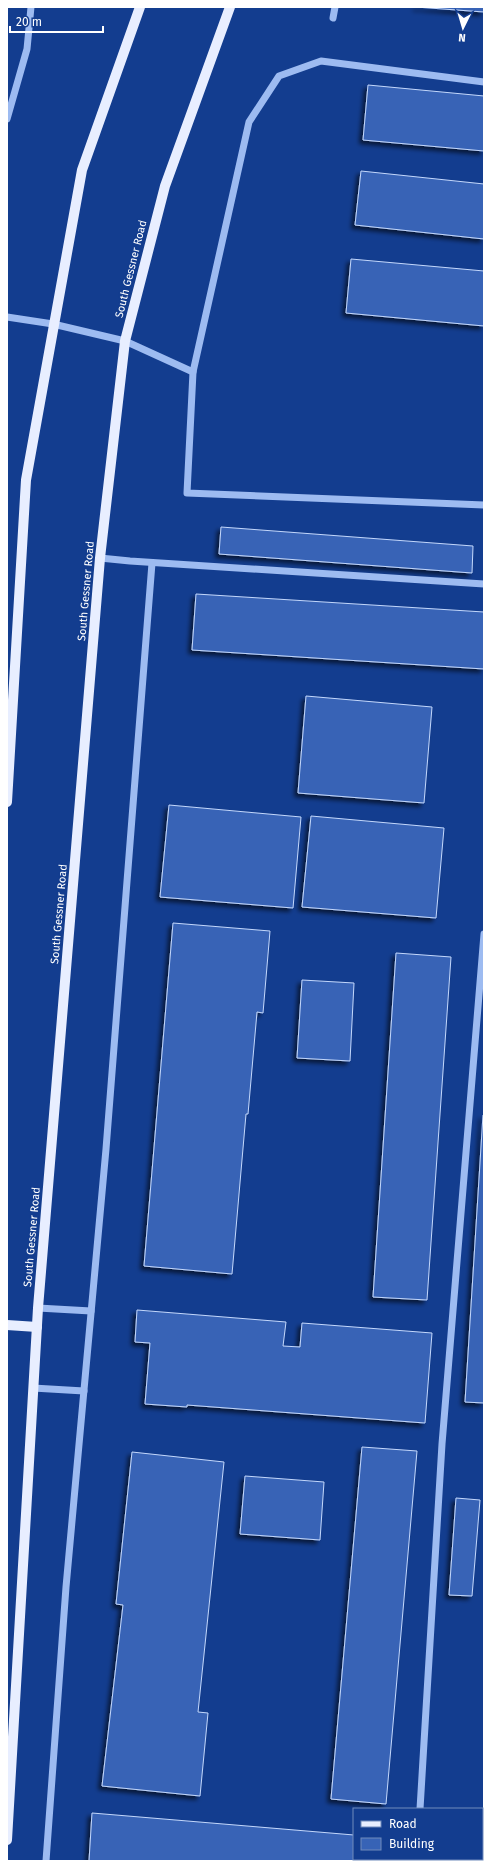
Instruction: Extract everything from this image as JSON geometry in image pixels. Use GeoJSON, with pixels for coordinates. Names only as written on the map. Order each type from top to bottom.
{"type":"FeatureCollection","features":[{"type":"Feature","properties":{"kind":"main road"},"geometry":{"type":"LineString","coordinates":[[7,802],[26,480],[82,170],[140,7]]}},
{"type":"Feature","properties":{"kind":"main road","name":"South Gessner Road"},"geometry":{"type":"LineString","coordinates":[[7,1840],[38,1308],[100,558],[125,341],[165,186],[230,7]]}},
{"type":"Feature","properties":{"kind":"main road"},"geometry":{"type":"LineString","coordinates":[[7,1325],[37,1327]]}},
{"type":"Feature","properties":{"kind":"lane"},"geometry":{"type":"LineString","coordinates":[[7,119],[27,49],[31,7]]}},
{"type":"Feature","properties":{"kind":"lane"},"geometry":{"type":"LineString","coordinates":[[333,18],[335,7]]}},
{"type":"Feature","properties":{"kind":"lane"},"geometry":{"type":"LineString","coordinates":[[484,82],[321,61],[279,76],[249,122],[193,372],[187,493],[484,505]]}},
{"type":"Feature","properties":{"kind":"lane"},"geometry":{"type":"LineString","coordinates":[[7,317],[53,324],[125,341],[193,372]]}},
{"type":"Feature","properties":{"kind":"lane"},"geometry":{"type":"LineString","coordinates":[[100,558],[152,563],[484,584]]}},
{"type":"Feature","properties":{"kind":"lane"},"geometry":{"type":"LineString","coordinates":[[46,1861],[66,1587],[106,1149],[152,563]]}},
{"type":"Feature","properties":{"kind":"lane"},"geometry":{"type":"LineString","coordinates":[[420,1808],[442,1444],[484,934]]}},
{"type":"Feature","properties":{"kind":"lane"},"geometry":{"type":"LineString","coordinates":[[38,1308],[91,1311]]}},
{"type":"Feature","properties":{"kind":"lane"},"geometry":{"type":"LineString","coordinates":[[33,1388],[84,1391]]}},
{"type":"Feature","properties":{"kind":"building"},"geometry":{"type":"Polygon","coordinates":[[[416,7],[484,7],[484,12],[416,7]]]}},
{"type":"Feature","properties":{"kind":"building"},"geometry":{"type":"Polygon","coordinates":[[[368,85],[484,96],[484,151],[363,140],[368,85]]]}},
{"type":"Feature","properties":{"kind":"building"},"geometry":{"type":"Polygon","coordinates":[[[361,171],[484,184],[484,239],[355,225],[361,171]]]}},
{"type":"Feature","properties":{"kind":"building"},"geometry":{"type":"Polygon","coordinates":[[[351,259],[484,271],[484,326],[346,313],[351,259]]]}},
{"type":"Feature","properties":{"kind":"building"},"geometry":{"type":"Polygon","coordinates":[[[221,527],[473,546],[472,573],[219,554],[221,527]]]}},
{"type":"Feature","properties":{"kind":"building"},"geometry":{"type":"Polygon","coordinates":[[[196,594],[484,612],[484,669],[192,650],[196,594]]]}},
{"type":"Feature","properties":{"kind":"building"},"geometry":{"type":"Polygon","coordinates":[[[306,696],[432,707],[424,803],[298,793],[306,696]]]}},
{"type":"Feature","properties":{"kind":"building"},"geometry":{"type":"Polygon","coordinates":[[[169,805],[301,817],[293,908],[160,897],[169,805]]]}},
{"type":"Feature","properties":{"kind":"building"},"geometry":{"type":"Polygon","coordinates":[[[311,816],[444,828],[436,918],[302,907],[311,816]]]}},
{"type":"Feature","properties":{"kind":"building"},"geometry":{"type":"Polygon","coordinates":[[[173,923],[270,931],[263,1013],[257,1012],[248,1114],[246,1114],[232,1274],[144,1266],[173,923]]]}},
{"type":"Feature","properties":{"kind":"building"},"geometry":{"type":"Polygon","coordinates":[[[396,953],[451,957],[427,1300],[373,1297],[396,953]]]}},
{"type":"Feature","properties":{"kind":"building"},"geometry":{"type":"Polygon","coordinates":[[[302,980],[354,983],[350,1061],[297,1058],[302,980]]]}},
{"type":"Feature","properties":{"kind":"building"},"geometry":{"type":"Polygon","coordinates":[[[484,1115],[484,1403],[465,1402],[484,1115]]]}},
{"type":"Feature","properties":{"kind":"building"},"geometry":{"type":"Polygon","coordinates":[[[137,1310],[286,1322],[283,1346],[300,1347],[302,1323],[432,1333],[425,1423],[187,1405],[187,1407],[145,1404],[150,1343],[135,1342],[137,1310]]]}},
{"type":"Feature","properties":{"kind":"building"},"geometry":{"type":"Polygon","coordinates":[[[362,1447],[417,1451],[386,1804],[331,1799],[362,1447]]]}},
{"type":"Feature","properties":{"kind":"building"},"geometry":{"type":"Polygon","coordinates":[[[132,1452],[224,1462],[198,1712],[208,1713],[200,1796],[102,1786],[123,1605],[116,1604],[132,1452]]]}},
{"type":"Feature","properties":{"kind":"building"},"geometry":{"type":"Polygon","coordinates":[[[245,1476],[324,1482],[320,1540],[240,1534],[245,1476]]]}},
{"type":"Feature","properties":{"kind":"building"},"geometry":{"type":"Polygon","coordinates":[[[456,1498],[480,1500],[472,1596],[449,1595],[456,1498]]]}},
{"type":"Feature","properties":{"kind":"building"},"geometry":{"type":"Polygon","coordinates":[[[92,1813],[353,1835],[353,1860],[365,1860],[365,1861],[89,1861],[92,1813]]]}}]}
